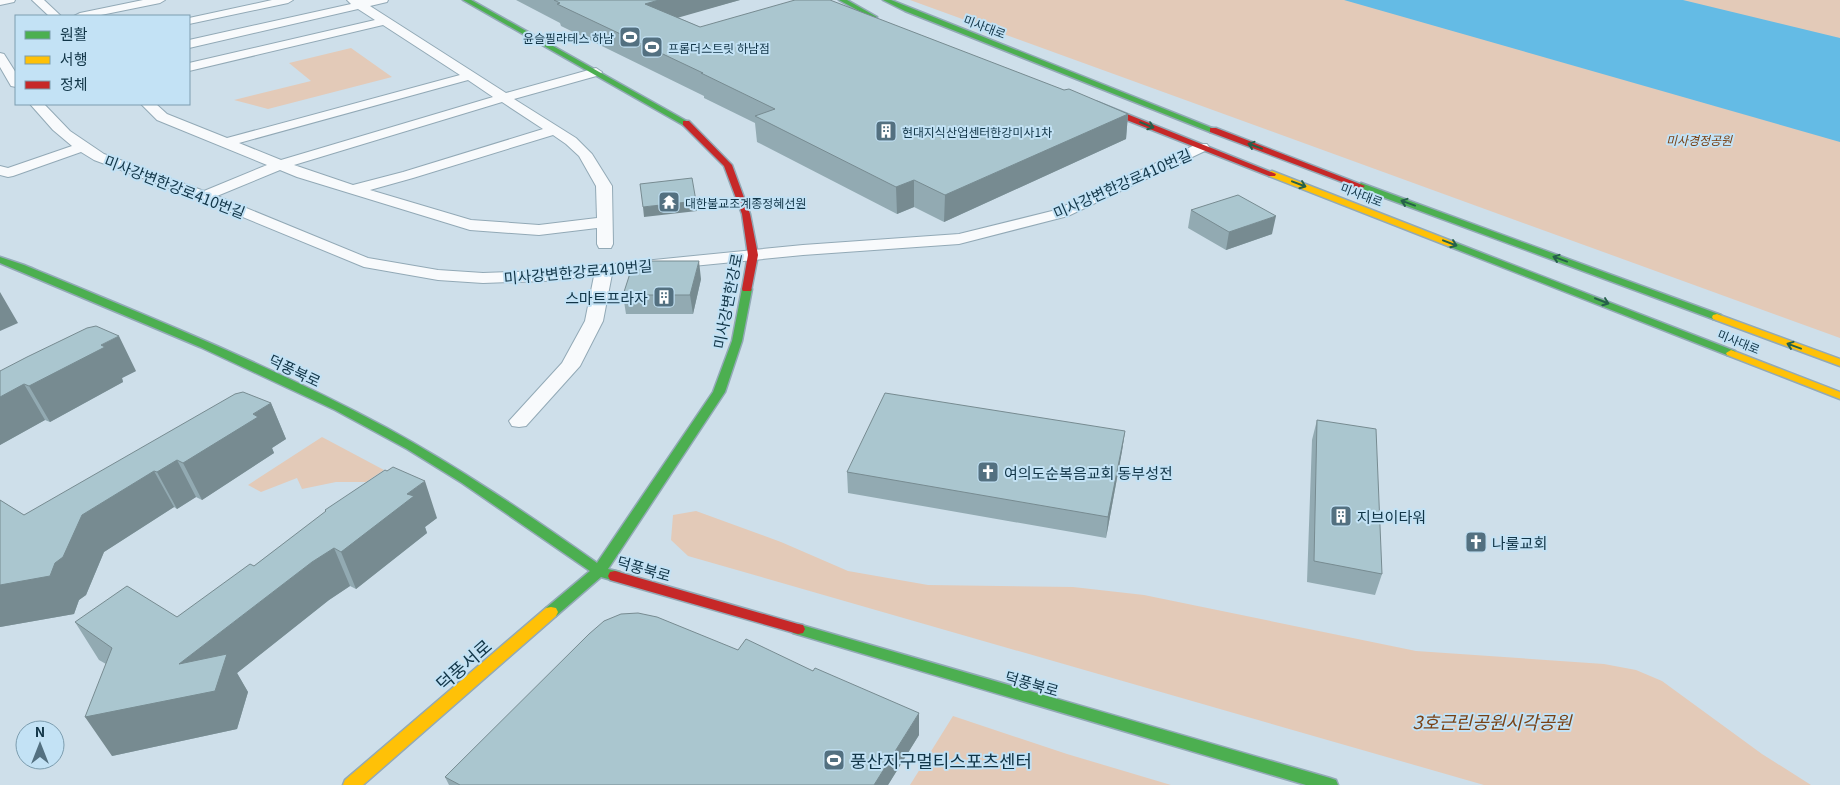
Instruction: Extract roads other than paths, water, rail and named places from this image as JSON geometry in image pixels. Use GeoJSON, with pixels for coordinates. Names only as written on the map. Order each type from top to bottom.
{"type":"FeatureCollection","features":[{"type":"Feature","properties":{"kind":"street"},"geometry":{"type":"LineString","coordinates":[[0,2],[10,0]]}},
{"type":"Feature","properties":{"kind":"street"},"geometry":{"type":"LineString","coordinates":[[37,0],[54,15]]}},
{"type":"Feature","properties":{"kind":"street"},"geometry":{"type":"LineString","coordinates":[[85,15],[160,0]]}},
{"type":"Feature","properties":{"kind":"street"},"geometry":{"type":"LineString","coordinates":[[190,22],[288,0]]}},
{"type":"Feature","properties":{"kind":"street"},"geometry":{"type":"LineString","coordinates":[[190,44],[356,3],[383,0]]}},
{"type":"Feature","properties":{"kind":"street","name":"미사강변한강로"},"geometry":{"type":"LineString","coordinates":[[466,0],[683,120],[728,165],[746,214],[753,254],[737,341],[719,392],[598,570]]}},
{"type":"Feature","properties":{"kind":"street"},"geometry":{"type":"LineString","coordinates":[[832,7],[879,19],[842,0]]}},
{"type":"Feature","properties":{"kind":"street","name":"미사대로"},"geometry":{"type":"LineString","coordinates":[[881,1],[1236,139],[1840,363]]}},
{"type":"Feature","properties":{"kind":"street"},"geometry":{"type":"LineString","coordinates":[[356,3],[506,97],[571,141],[585,154],[604,186],[605,244]]}},
{"type":"Feature","properties":{"kind":"street"},"geometry":{"type":"LineString","coordinates":[[190,67],[386,22]]}},
{"type":"Feature","properties":{"kind":"street"},"geometry":{"type":"LineString","coordinates":[[0,57],[15,81]]}},
{"type":"Feature","properties":{"kind":"street"},"geometry":{"type":"LineString","coordinates":[[204,196],[280,165],[596,72]]}},
{"type":"Feature","properties":{"kind":"street"},"geometry":{"type":"LineString","coordinates":[[225,143],[470,76]]}},
{"type":"Feature","properties":{"kind":"street"},"geometry":{"type":"LineString","coordinates":[[0,88],[15,83]]}},
{"type":"Feature","properties":{"kind":"street","name":"미사대로"},"geometry":{"type":"LineString","coordinates":[[1081,99],[1840,396]]}},
{"type":"Feature","properties":{"kind":"street","name":"미사강변한강로410번길"},"geometry":{"type":"LineString","coordinates":[[39,105],[56,126],[82,148],[99,157],[204,196],[364,262],[438,275],[482,278],[544,276],[753,254],[959,239],[1062,213],[1202,147]]}},
{"type":"Feature","properties":{"kind":"street"},"geometry":{"type":"LineString","coordinates":[[149,105],[162,117],[280,165],[470,225],[540,230],[605,222]]}},
{"type":"Feature","properties":{"kind":"street"},"geometry":{"type":"LineString","coordinates":[[352,189],[408,176],[555,130]]}},
{"type":"Feature","properties":{"kind":"street"},"geometry":{"type":"LineString","coordinates":[[0,170],[8,173],[82,148]]}},
{"type":"Feature","properties":{"kind":"street","name":"덕풍북로"},"geometry":{"type":"LineString","coordinates":[[0,260],[21,267],[244,363],[350,413],[434,461],[541,529],[598,570],[1330,785]]}},
{"type":"Feature","properties":{"kind":"street"},"geometry":{"type":"LineString","coordinates":[[519,422],[570,366],[594,321],[604,270]]}},
{"type":"Feature","properties":{"kind":"street","name":"덕풍서로"},"geometry":{"type":"LineString","coordinates":[[351,785],[598,570]]}},
{"type":"Feature","properties":{"kind":"water"},"geometry":{"type":"Polygon","coordinates":[[[1344,0],[1683,0],[1840,38],[1840,142],[1344,0]]]}},
{"type":"Feature","properties":{"kind":"place","name":"윤슬필라테스 하남"},"geometry":{"type":"Point","coordinates":[630,37]}},
{"type":"Feature","properties":{"kind":"place","name":"프롬더스트릿 하남점"},"geometry":{"type":"Point","coordinates":[652,47]}},
{"type":"Feature","properties":{"kind":"place","name":"현대지식산업센터한강미사1차"},"geometry":{"type":"Point","coordinates":[886,131]}},
{"type":"Feature","properties":{"kind":"place","name":"대한불교조계종정혜선원"},"geometry":{"type":"Point","coordinates":[669,202]}},
{"type":"Feature","properties":{"kind":"place","name":"스마트프라자"},"geometry":{"type":"Point","coordinates":[664,297]}},
{"type":"Feature","properties":{"kind":"place","name":"여의도순복음교회 동부성전"},"geometry":{"type":"Point","coordinates":[988,472]}},
{"type":"Feature","properties":{"kind":"place","name":"지브이타워"},"geometry":{"type":"Point","coordinates":[1341,516]}},
{"type":"Feature","properties":{"kind":"place","name":"나룰교회"},"geometry":{"type":"Point","coordinates":[1476,542]}},
{"type":"Feature","properties":{"kind":"place","name":"풍산지구멀티스포츠센터"},"geometry":{"type":"Point","coordinates":[834,760]}},
{"type":"Feature","properties":{"kind":"park label","name":"미사경정공원"},"geometry":{"type":"Point","coordinates":[1699,139]}},
{"type":"Feature","properties":{"kind":"park label","name":"3호근린공원시각공원"},"geometry":{"type":"Point","coordinates":[1492,721]}}]}
